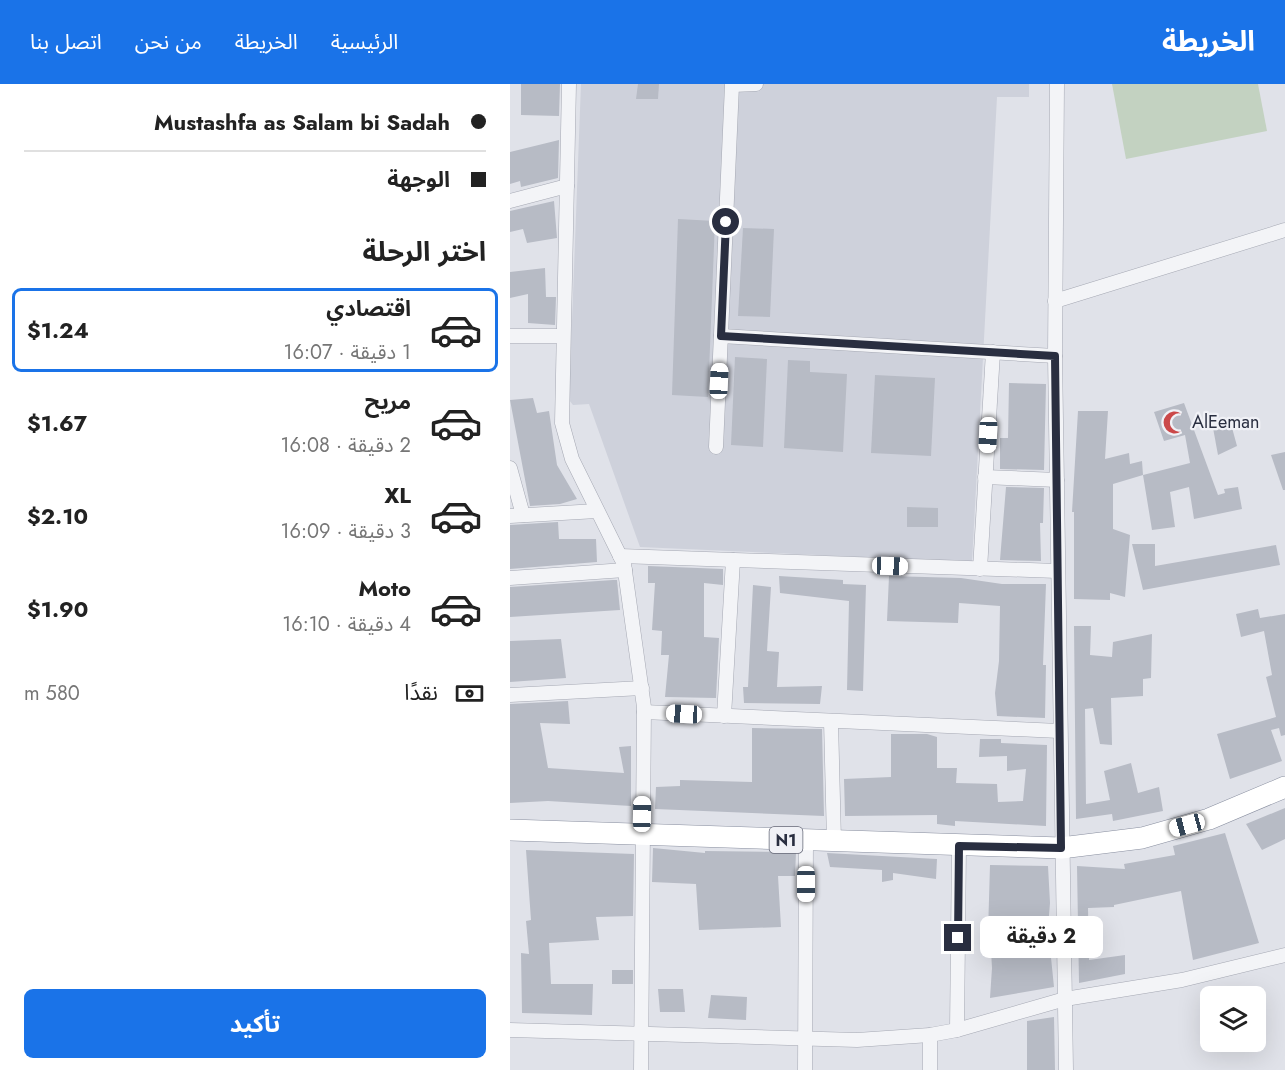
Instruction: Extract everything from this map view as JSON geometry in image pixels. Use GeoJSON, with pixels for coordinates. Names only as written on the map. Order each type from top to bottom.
{"type":"FeatureCollection","features":[{"type":"Feature","properties":{"kind":"highway","name":"N1"},"geometry":{"type":"LineString","coordinates":[[510,830],[1061,848],[1142,837],[1209,819],[1285,786]]}},
{"type":"Feature","properties":{"kind":"street"},"geometry":{"type":"LineString","coordinates":[[569,84],[561,400],[564,436],[572,459],[625,570],[642,688],[644,712],[641,1070]]}},
{"type":"Feature","properties":{"kind":"street"},"geometry":{"type":"LineString","coordinates":[[716,447],[732,85],[756,84]]}},
{"type":"Feature","properties":{"kind":"street"},"geometry":{"type":"LineString","coordinates":[[1057,84],[1055,356],[1066,1070]]}},
{"type":"Feature","properties":{"kind":"street"},"geometry":{"type":"LineString","coordinates":[[510,201],[567,186]]}},
{"type":"Feature","properties":{"kind":"street"},"geometry":{"type":"LineString","coordinates":[[1055,302],[1285,230]]}},
{"type":"Feature","properties":{"kind":"street"},"geometry":{"type":"LineString","coordinates":[[510,336],[562,336]]}},
{"type":"Feature","properties":{"kind":"street"},"geometry":{"type":"LineString","coordinates":[[721,336],[1055,356]]}},
{"type":"Feature","properties":{"kind":"street"},"geometry":{"type":"LineString","coordinates":[[980,569],[993,352]]}},
{"type":"Feature","properties":{"kind":"street"},"geometry":{"type":"LineString","coordinates":[[510,468],[516,516],[597,511]]}},
{"type":"Feature","properties":{"kind":"street"},"geometry":{"type":"LineString","coordinates":[[985,477],[1057,480]]}},
{"type":"Feature","properties":{"kind":"street"},"geometry":{"type":"LineString","coordinates":[[620,556],[1057,571]]}},
{"type":"Feature","properties":{"kind":"street"},"geometry":{"type":"LineString","coordinates":[[724,716],[733,560]]}},
{"type":"Feature","properties":{"kind":"street"},"geometry":{"type":"LineString","coordinates":[[510,578],[625,570]]}},
{"type":"Feature","properties":{"kind":"street"},"geometry":{"type":"LineString","coordinates":[[510,695],[642,688]]}},
{"type":"Feature","properties":{"kind":"street"},"geometry":{"type":"LineString","coordinates":[[644,712],[1059,731]]}},
{"type":"Feature","properties":{"kind":"street"},"geometry":{"type":"LineString","coordinates":[[831,721],[834,841]]}},
{"type":"Feature","properties":{"kind":"street"},"geometry":{"type":"LineString","coordinates":[[805,1070],[806,840]]}},
{"type":"Feature","properties":{"kind":"street"},"geometry":{"type":"LineString","coordinates":[[957,1030],[959,846]]}},
{"type":"Feature","properties":{"kind":"street"},"geometry":{"type":"LineString","coordinates":[[510,1030],[857,1040],[930,1035],[957,1030],[1065,999],[1182,980],[1285,955]]}},
{"type":"Feature","properties":{"kind":"street"},"geometry":{"type":"LineString","coordinates":[[930,1035],[930,1070]]}},
{"type":"Feature","properties":{"kind":"shaded area"},"geometry":{"type":"Polygon","coordinates":[[[581,84],[1029,84],[1029,97],[997,97],[972,562],[640,547],[589,404],[573,405],[569,400],[581,84]]]}},
{"type":"Feature","properties":{"kind":"green space"},"geometry":{"type":"Polygon","coordinates":[[[1112,84],[1258,84],[1267,131],[1126,159],[1112,84]]]}},
{"type":"Feature","properties":{"kind":"building"},"geometry":{"type":"Polygon","coordinates":[[[521,84],[560,84],[559,116],[521,115],[521,84]]]}},
{"type":"Feature","properties":{"kind":"building"},"geometry":{"type":"Polygon","coordinates":[[[638,84],[659,84],[658,99],[636,99],[638,84]]]}},
{"type":"Feature","properties":{"kind":"building"},"geometry":{"type":"Polygon","coordinates":[[[559,140],[558,178],[521,187],[520,181],[510,184],[510,152],[559,140]]]}},
{"type":"Feature","properties":{"kind":"building"},"geometry":{"type":"Polygon","coordinates":[[[554,201],[557,238],[527,243],[523,229],[510,232],[510,211],[554,201]]]}},
{"type":"Feature","properties":{"kind":"building"},"geometry":{"type":"Polygon","coordinates":[[[678,219],[715,221],[708,397],[672,395],[678,219]]]}},
{"type":"Feature","properties":{"kind":"building"},"geometry":{"type":"Polygon","coordinates":[[[743,228],[774,229],[770,317],[738,316],[743,228]]]}},
{"type":"Feature","properties":{"kind":"building"},"geometry":{"type":"Polygon","coordinates":[[[545,268],[546,297],[556,297],[555,325],[528,323],[528,294],[510,298],[510,272],[545,268]]]}},
{"type":"Feature","properties":{"kind":"building"},"geometry":{"type":"Polygon","coordinates":[[[735,357],[767,359],[763,447],[731,445],[735,357]]]}},
{"type":"Feature","properties":{"kind":"building"},"geometry":{"type":"Polygon","coordinates":[[[788,360],[810,361],[810,372],[847,374],[843,452],[784,448],[788,360]]]}},
{"type":"Feature","properties":{"kind":"building"},"geometry":{"type":"Polygon","coordinates":[[[875,375],[935,378],[931,456],[871,453],[875,375]]]}},
{"type":"Feature","properties":{"kind":"building"},"geometry":{"type":"Polygon","coordinates":[[[1009,383],[1046,384],[1044,470],[1000,469],[1000,438],[1008,438],[1009,383]]]}},
{"type":"Feature","properties":{"kind":"building"},"geometry":{"type":"Polygon","coordinates":[[[533,398],[537,413],[549,411],[557,465],[577,499],[560,504],[530,506],[510,400],[533,398]]]}},
{"type":"Feature","properties":{"kind":"building"},"geometry":{"type":"Polygon","coordinates":[[[1184,403],[1218,495],[1225,493],[1224,489],[1238,487],[1242,509],[1194,519],[1189,487],[1170,492],[1175,527],[1152,530],[1143,475],[1190,463],[1185,435],[1164,441],[1154,412],[1184,403]]]}},
{"type":"Feature","properties":{"kind":"building"},"geometry":{"type":"Polygon","coordinates":[[[1078,411],[1108,411],[1105,459],[1129,453],[1130,464],[1142,461],[1143,475],[1113,484],[1113,529],[1130,535],[1125,597],[1110,593],[1110,600],[1074,599],[1074,512],[1072,512],[1078,411]]]}},
{"type":"Feature","properties":{"kind":"building"},"geometry":{"type":"Polygon","coordinates":[[[1231,424],[1237,446],[1218,455],[1213,428],[1231,424]]]}},
{"type":"Feature","properties":{"kind":"building"},"geometry":{"type":"Polygon","coordinates":[[[1285,452],[1285,490],[1283,490],[1271,455],[1285,452]]]}},
{"type":"Feature","properties":{"kind":"building"},"geometry":{"type":"Polygon","coordinates":[[[1006,487],[1044,488],[1043,523],[1040,523],[1041,561],[1000,560],[1006,487]]]}},
{"type":"Feature","properties":{"kind":"building"},"geometry":{"type":"Polygon","coordinates":[[[907,507],[938,508],[938,527],[907,527],[907,507]]]}},
{"type":"Feature","properties":{"kind":"building"},"geometry":{"type":"Polygon","coordinates":[[[558,522],[559,539],[596,539],[597,562],[510,569],[510,525],[558,522]]]}},
{"type":"Feature","properties":{"kind":"building"},"geometry":{"type":"Polygon","coordinates":[[[1132,544],[1155,544],[1155,566],[1276,545],[1280,565],[1143,590],[1132,544]]]}},
{"type":"Feature","properties":{"kind":"building"},"geometry":{"type":"Polygon","coordinates":[[[648,566],[723,569],[723,585],[704,583],[704,637],[719,638],[716,698],[665,697],[669,655],[661,655],[662,631],[652,630],[655,583],[648,583],[648,566]]]}},
{"type":"Feature","properties":{"kind":"building"},"geometry":{"type":"Polygon","coordinates":[[[779,576],[843,580],[843,584],[866,585],[863,691],[847,690],[849,601],[780,593],[779,576]]]}},
{"type":"Feature","properties":{"kind":"building"},"geometry":{"type":"Polygon","coordinates":[[[889,576],[961,578],[1002,584],[1046,584],[1043,665],[1046,665],[1045,718],[997,716],[995,693],[999,661],[1000,606],[959,603],[958,623],[887,621],[889,576]]]}},
{"type":"Feature","properties":{"kind":"building"},"geometry":{"type":"Polygon","coordinates":[[[617,580],[620,610],[510,617],[510,587],[617,580]]]}},
{"type":"Feature","properties":{"kind":"building"},"geometry":{"type":"Polygon","coordinates":[[[753,585],[771,587],[767,651],[779,652],[777,687],[822,686],[820,704],[744,703],[743,687],[748,687],[753,585]]]}},
{"type":"Feature","properties":{"kind":"building"},"geometry":{"type":"Polygon","coordinates":[[[1258,609],[1260,618],[1285,614],[1285,735],[1281,736],[1279,728],[1271,730],[1282,761],[1230,779],[1217,734],[1276,717],[1266,677],[1272,675],[1264,631],[1241,637],[1236,614],[1258,609]]]}},
{"type":"Feature","properties":{"kind":"building"},"geometry":{"type":"Polygon","coordinates":[[[1074,626],[1091,626],[1090,655],[1112,657],[1113,642],[1152,634],[1151,678],[1143,679],[1143,696],[1111,698],[1112,745],[1100,744],[1093,708],[1085,709],[1086,804],[1110,800],[1104,771],[1131,763],[1138,793],[1159,787],[1163,811],[1113,821],[1112,814],[1076,819],[1074,626]]]}},
{"type":"Feature","properties":{"kind":"building"},"geometry":{"type":"Polygon","coordinates":[[[561,639],[566,678],[510,682],[510,641],[561,639]]]}},
{"type":"Feature","properties":{"kind":"building"},"geometry":{"type":"Polygon","coordinates":[[[568,701],[570,724],[540,723],[548,768],[624,773],[619,747],[631,746],[631,806],[548,801],[510,803],[510,704],[568,701]]]}},
{"type":"Feature","properties":{"kind":"building"},"geometry":{"type":"Polygon","coordinates":[[[752,728],[822,729],[824,816],[655,809],[656,787],[680,786],[680,780],[752,782],[752,728]]]}},
{"type":"Feature","properties":{"kind":"building"},"geometry":{"type":"Polygon","coordinates":[[[891,734],[927,734],[937,737],[937,768],[957,768],[956,783],[997,784],[998,802],[1023,801],[1026,769],[1007,771],[1007,756],[979,757],[980,739],[1001,739],[1001,743],[1047,745],[1046,826],[955,821],[955,826],[937,824],[937,815],[845,816],[844,779],[891,777],[891,734]]]}},
{"type":"Feature","properties":{"kind":"building"},"geometry":{"type":"Polygon","coordinates":[[[1285,808],[1285,839],[1262,850],[1246,824],[1285,808]]]}},
{"type":"Feature","properties":{"kind":"building"},"geometry":{"type":"Polygon","coordinates":[[[1225,833],[1259,943],[1193,960],[1181,891],[1114,905],[1114,907],[1088,908],[1089,960],[1125,955],[1125,974],[1079,983],[1077,866],[1125,869],[1124,864],[1175,855],[1173,846],[1225,833]]]}},
{"type":"Feature","properties":{"kind":"building"},"geometry":{"type":"Polygon","coordinates":[[[653,848],[705,853],[705,851],[796,852],[795,876],[778,876],[781,927],[699,930],[696,884],[652,882],[653,848]]]}},
{"type":"Feature","properties":{"kind":"building"},"geometry":{"type":"Polygon","coordinates":[[[526,850],[634,854],[633,916],[596,917],[599,940],[549,943],[551,984],[593,984],[592,1015],[522,1013],[521,953],[529,954],[526,921],[531,920],[526,850]]]}},
{"type":"Feature","properties":{"kind":"building"},"geometry":{"type":"Polygon","coordinates":[[[827,853],[937,859],[936,879],[893,873],[893,880],[882,882],[882,870],[830,867],[827,853]]]}},
{"type":"Feature","properties":{"kind":"building"},"geometry":{"type":"Polygon","coordinates":[[[990,865],[1048,866],[1050,903],[1047,939],[1049,938],[1054,987],[990,998],[992,968],[990,933],[988,933],[990,865]]]}},
{"type":"Feature","properties":{"kind":"building"},"geometry":{"type":"Polygon","coordinates":[[[612,970],[633,970],[633,984],[612,984],[612,970]]]}},
{"type":"Feature","properties":{"kind":"building"},"geometry":{"type":"Polygon","coordinates":[[[658,989],[683,989],[685,1012],[660,1012],[658,989]]]}},
{"type":"Feature","properties":{"kind":"building"},"geometry":{"type":"Polygon","coordinates":[[[711,995],[747,997],[746,1020],[708,1018],[711,995]]]}},
{"type":"Feature","properties":{"kind":"building"},"geometry":{"type":"Polygon","coordinates":[[[1054,1017],[1055,1070],[1027,1070],[1027,1021],[1054,1017]]]}},
{"type":"Feature","properties":{"kind":"place","name":"AlEeman"},"geometry":{"type":"Point","coordinates":[1174,422]}},
{"type":"Feature","properties":{"kind":"route"},"geometry":{"type":"LineString","coordinates":[[726,222],[721,336],[1055,356],[1061,848],[959,846],[958,938]]}}]}
